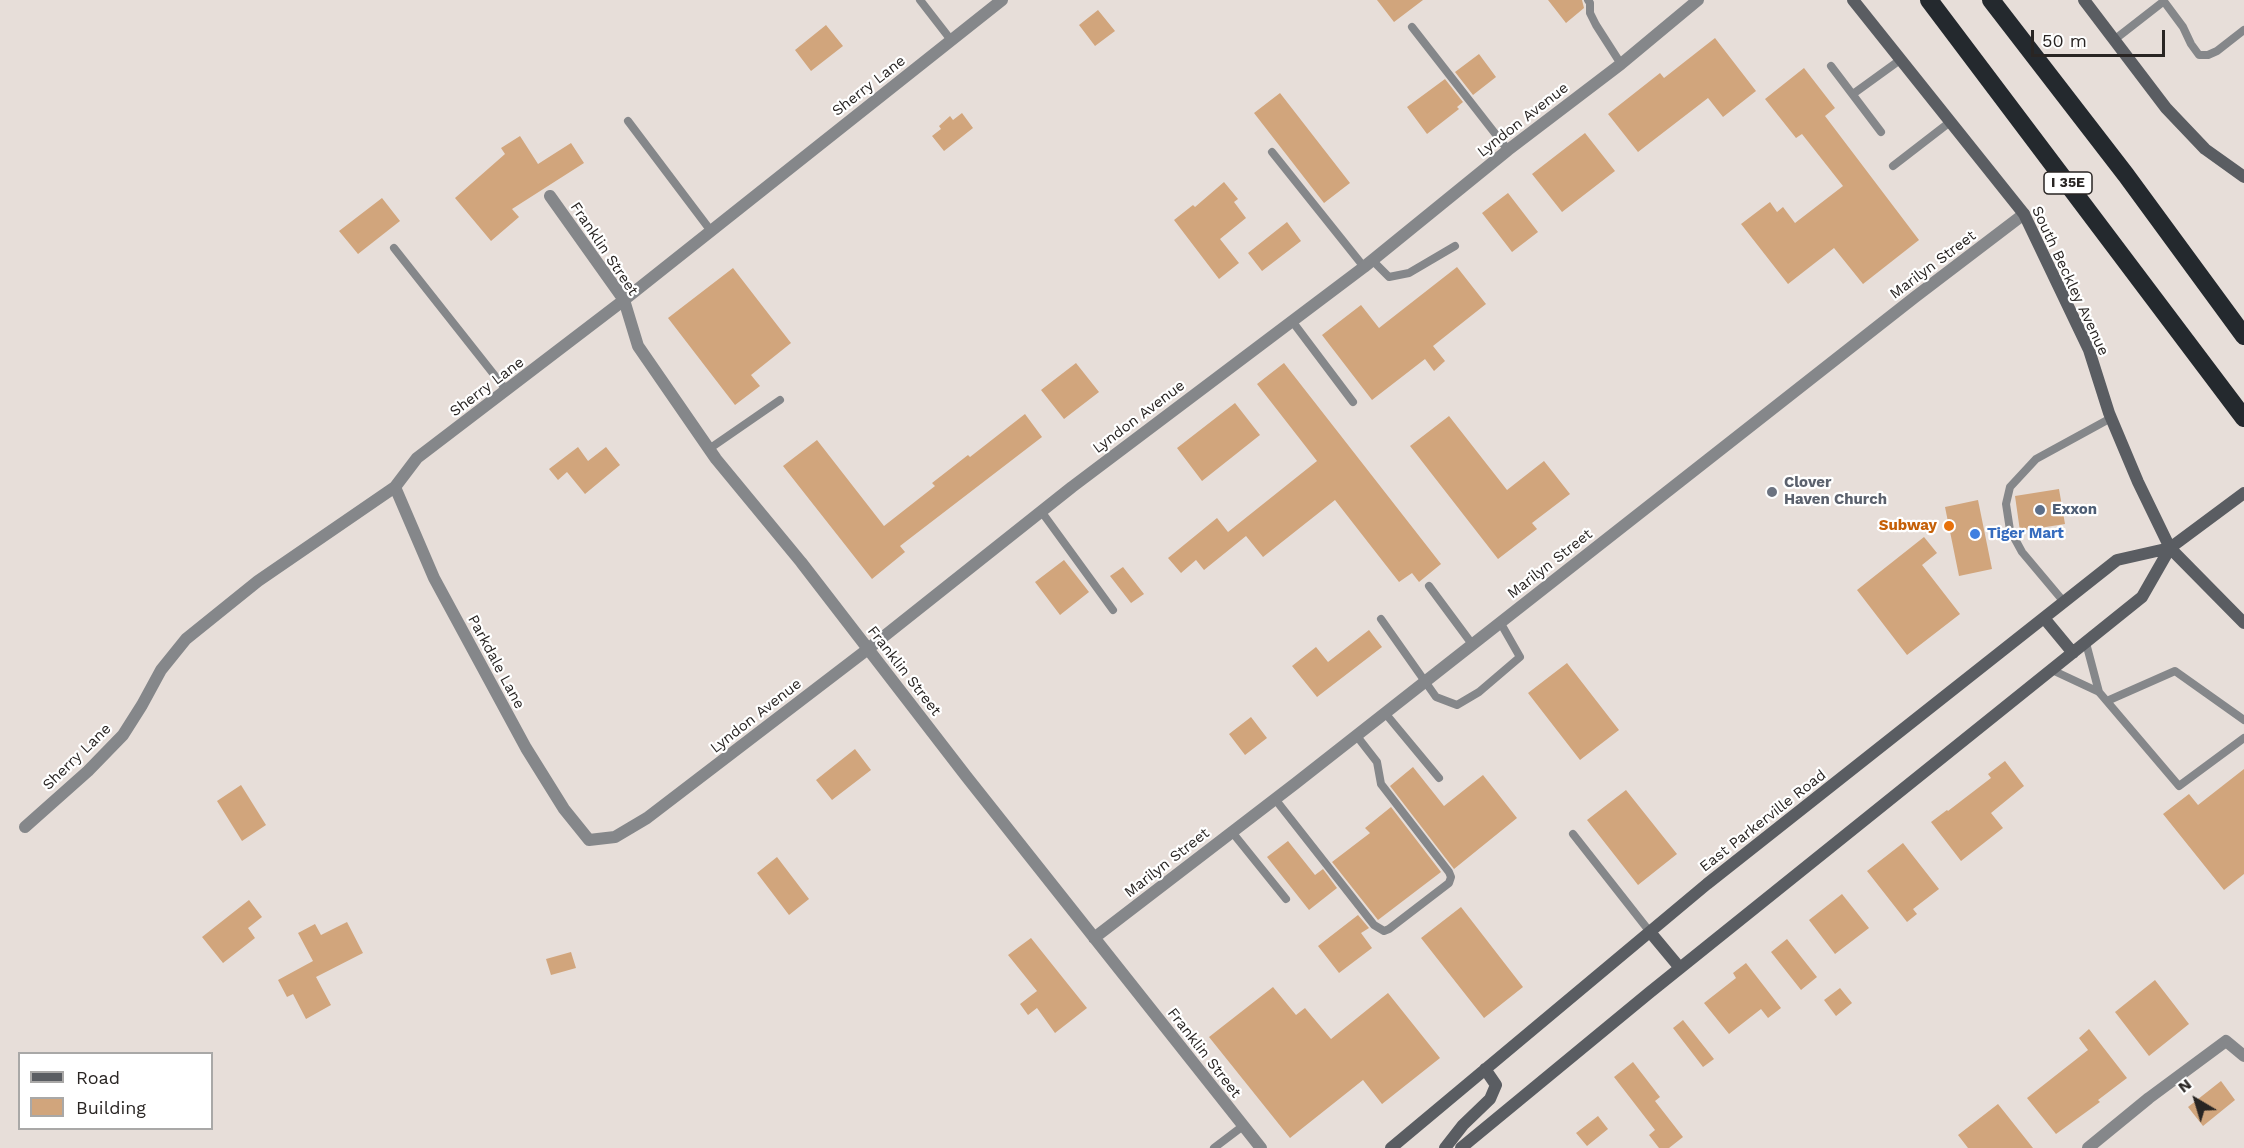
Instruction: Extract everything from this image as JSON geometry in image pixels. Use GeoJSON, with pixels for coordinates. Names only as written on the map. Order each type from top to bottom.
{"type":"FeatureCollection","features":[{"type":"Feature","properties":{"kind":"highway"},"geometry":{"type":"LineString","coordinates":[[1919,0],[1963,44]]}},
{"type":"Feature","properties":{"kind":"highway","name":"I 35E"},"geometry":{"type":"LineString","coordinates":[[1929,0],[2244,418]]}},
{"type":"Feature","properties":{"kind":"highway"},"geometry":{"type":"LineString","coordinates":[[1991,0],[2126,176],[2244,336]]}},
{"type":"Feature","properties":{"kind":"main road","name":"South Beckley Avenue"},"geometry":{"type":"LineString","coordinates":[[1853,0],[2024,214],[2089,350],[2111,418],[2138,482],[2170,548],[2244,623]]}},
{"type":"Feature","properties":{"kind":"main road"},"geometry":{"type":"LineString","coordinates":[[2084,0],[2166,108],[2205,149],[2244,177]]}},
{"type":"Feature","properties":{"kind":"main road","name":"East Parkerville Road"},"geometry":{"type":"LineString","coordinates":[[1461,1148],[1680,968],[2142,597],[2170,548],[2244,493]]}},
{"type":"Feature","properties":{"kind":"main road","name":"East Parkerville Road"},"geometry":{"type":"LineString","coordinates":[[1391,1148],[1717,876],[2117,560],[2170,548]]}},
{"type":"Feature","properties":{"kind":"main road"},"geometry":{"type":"LineString","coordinates":[[2044,618],[2073,653]]}},
{"type":"Feature","properties":{"kind":"main road"},"geometry":{"type":"LineString","coordinates":[[1650,932],[1680,968]]}},
{"type":"Feature","properties":{"kind":"main road"},"geometry":{"type":"LineString","coordinates":[[1445,1148],[1463,1125],[1490,1099],[1496,1085],[1485,1069]]}},
{"type":"Feature","properties":{"kind":"street","name":"Lyndon Avenue"},"geometry":{"type":"LineString","coordinates":[[589,840],[615,837],[647,818],[868,649],[1041,512],[1368,264],[1508,150],[1621,64],[1698,0]]}},
{"type":"Feature","properties":{"kind":"street","name":"Sherry Lane"},"geometry":{"type":"LineString","coordinates":[[25,827],[88,771],[123,735],[160,670],[186,639],[258,581],[395,487],[417,458],[624,300],[951,40],[994,2]]}},
{"type":"Feature","properties":{"kind":"street","name":"Franklin Street"},"geometry":{"type":"LineString","coordinates":[[550,196],[624,300],[638,346],[709,449],[1261,1148]]}},
{"type":"Feature","properties":{"kind":"street","name":"Marilyn Street"},"geometry":{"type":"LineString","coordinates":[[1094,938],[2024,214]]}},
{"type":"Feature","properties":{"kind":"street","name":"Parkdale Lane"},"geometry":{"type":"LineString","coordinates":[[395,487],[434,578],[526,748],[564,809],[589,840]]}},
{"type":"Feature","properties":{"kind":"street"},"geometry":{"type":"LineString","coordinates":[[2088,1148],[2149,1098],[2226,1041],[2244,1056]]}},
{"type":"Feature","properties":{"kind":"lane"},"geometry":{"type":"LineString","coordinates":[[920,0],[951,40]]}},
{"type":"Feature","properties":{"kind":"lane"},"geometry":{"type":"LineString","coordinates":[[1588,0],[1590,13],[1596,25],[1621,64]]}},
{"type":"Feature","properties":{"kind":"lane"},"geometry":{"type":"LineString","coordinates":[[2114,40],[2164,1],[2183,27],[2190,44],[2199,55],[2208,55],[2217,51],[2244,30]]}},
{"type":"Feature","properties":{"kind":"lane"},"geometry":{"type":"LineString","coordinates":[[1412,27],[1508,150]]}},
{"type":"Feature","properties":{"kind":"lane"},"geometry":{"type":"LineString","coordinates":[[1852,94],[1900,60]]}},
{"type":"Feature","properties":{"kind":"lane"},"geometry":{"type":"LineString","coordinates":[[1831,66],[1881,132]]}},
{"type":"Feature","properties":{"kind":"lane"},"geometry":{"type":"LineString","coordinates":[[628,121],[711,231]]}},
{"type":"Feature","properties":{"kind":"lane"},"geometry":{"type":"LineString","coordinates":[[1893,166],[1950,122]]}},
{"type":"Feature","properties":{"kind":"lane"},"geometry":{"type":"LineString","coordinates":[[1272,152],[1368,264],[1389,277],[1409,273],[1455,246]]}},
{"type":"Feature","properties":{"kind":"lane"},"geometry":{"type":"LineString","coordinates":[[394,248],[507,391]]}},
{"type":"Feature","properties":{"kind":"lane"},"geometry":{"type":"LineString","coordinates":[[1292,321],[1353,402]]}},
{"type":"Feature","properties":{"kind":"lane"},"geometry":{"type":"LineString","coordinates":[[709,449],[780,400]]}},
{"type":"Feature","properties":{"kind":"lane"},"geometry":{"type":"LineString","coordinates":[[2064,602],[2022,552],[2010,530],[2006,504],[2010,487],[2036,459],[2111,418]]}},
{"type":"Feature","properties":{"kind":"lane"},"geometry":{"type":"LineString","coordinates":[[1041,512],[1113,610]]}},
{"type":"Feature","properties":{"kind":"lane"},"geometry":{"type":"LineString","coordinates":[[1429,586],[1472,644]]}},
{"type":"Feature","properties":{"kind":"lane"},"geometry":{"type":"LineString","coordinates":[[1381,619],[1436,697],[1456,705],[1479,692],[1520,657],[1500,622]]}},
{"type":"Feature","properties":{"kind":"lane"},"geometry":{"type":"LineString","coordinates":[[2086,643],[2099,692]]}},
{"type":"Feature","properties":{"kind":"lane"},"geometry":{"type":"LineString","coordinates":[[2052,670],[2099,692],[2179,786],[2244,738]]}},
{"type":"Feature","properties":{"kind":"lane"},"geometry":{"type":"LineString","coordinates":[[2107,701],[2175,671],[2244,720]]}},
{"type":"Feature","properties":{"kind":"lane"},"geometry":{"type":"LineString","coordinates":[[1385,712],[1439,778]]}},
{"type":"Feature","properties":{"kind":"lane"},"geometry":{"type":"LineString","coordinates":[[1275,799],[1379,930],[1389,929],[1449,883],[1449,872],[1381,784],[1377,762],[1356,735]]}},
{"type":"Feature","properties":{"kind":"lane"},"geometry":{"type":"LineString","coordinates":[[1232,832],[1286,899]]}},
{"type":"Feature","properties":{"kind":"lane"},"geometry":{"type":"LineString","coordinates":[[1573,834],[1650,932]]}},
{"type":"Feature","properties":{"kind":"lane"},"geometry":{"type":"LineString","coordinates":[[1214,1148],[1243,1126]]}},
{"type":"Feature","properties":{"kind":"building"},"geometry":{"type":"Polygon","coordinates":[[[1377,0],[1423,0],[1394,22],[1377,0]]]}},
{"type":"Feature","properties":{"kind":"building"},"geometry":{"type":"Polygon","coordinates":[[[1548,0],[1582,0],[1584,8],[1566,23],[1548,0]]]}},
{"type":"Feature","properties":{"kind":"building"},"geometry":{"type":"Polygon","coordinates":[[[1098,10],[1115,31],[1095,46],[1079,25],[1098,10]]]}},
{"type":"Feature","properties":{"kind":"building"},"geometry":{"type":"Polygon","coordinates":[[[826,25],[843,46],[811,71],[795,50],[826,25]]]}},
{"type":"Feature","properties":{"kind":"building"},"geometry":{"type":"Polygon","coordinates":[[[1715,38],[1756,91],[1723,117],[1708,98],[1638,152],[1608,114],[1660,73],[1664,78],[1715,38]]]}},
{"type":"Feature","properties":{"kind":"building"},"geometry":{"type":"Polygon","coordinates":[[[1479,54],[1496,77],[1473,95],[1455,72],[1479,54]]]}},
{"type":"Feature","properties":{"kind":"building"},"geometry":{"type":"Polygon","coordinates":[[[1804,68],[1835,108],[1825,116],[1919,240],[1863,284],[1834,248],[1788,284],[1741,224],[1770,202],[1777,212],[1783,207],[1795,223],[1843,186],[1802,134],[1796,138],[1765,99],[1804,68]]]}},
{"type":"Feature","properties":{"kind":"building"},"geometry":{"type":"Polygon","coordinates":[[[1445,79],[1463,102],[1457,107],[1459,109],[1427,134],[1407,107],[1445,79]]]}},
{"type":"Feature","properties":{"kind":"building"},"geometry":{"type":"Polygon","coordinates":[[[1280,93],[1350,183],[1324,203],[1254,113],[1280,93]]]}},
{"type":"Feature","properties":{"kind":"building"},"geometry":{"type":"Polygon","coordinates":[[[962,113],[973,128],[944,151],[932,136],[941,129],[939,126],[950,116],[953,120],[962,113]]]}},
{"type":"Feature","properties":{"kind":"building"},"geometry":{"type":"Polygon","coordinates":[[[1585,133],[1615,171],[1562,212],[1532,174],[1585,133]]]}},
{"type":"Feature","properties":{"kind":"building"},"geometry":{"type":"Polygon","coordinates":[[[520,136],[538,164],[571,143],[584,163],[512,209],[519,217],[491,241],[455,198],[505,154],[501,148],[520,136]]]}},
{"type":"Feature","properties":{"kind":"building"},"geometry":{"type":"Polygon","coordinates":[[[1224,182],[1238,199],[1234,202],[1246,218],[1220,239],[1239,263],[1219,279],[1174,220],[1193,205],[1195,207],[1224,182]]]}},
{"type":"Feature","properties":{"kind":"building"},"geometry":{"type":"Polygon","coordinates":[[[1508,193],[1538,232],[1512,252],[1482,213],[1508,193]]]}},
{"type":"Feature","properties":{"kind":"building"},"geometry":{"type":"Polygon","coordinates":[[[382,198],[400,221],[358,254],[339,231],[382,198]]]}},
{"type":"Feature","properties":{"kind":"building"},"geometry":{"type":"Polygon","coordinates":[[[1287,222],[1301,241],[1262,271],[1248,253],[1287,222]]]}},
{"type":"Feature","properties":{"kind":"building"},"geometry":{"type":"Polygon","coordinates":[[[1457,267],[1486,304],[1433,346],[1445,361],[1434,371],[1425,359],[1372,400],[1322,335],[1361,305],[1379,328],[1457,267]]]}},
{"type":"Feature","properties":{"kind":"building"},"geometry":{"type":"Polygon","coordinates":[[[733,268],[791,343],[751,375],[760,386],[735,405],[668,318],[733,268]]]}},
{"type":"Feature","properties":{"kind":"building"},"geometry":{"type":"Polygon","coordinates":[[[1076,363],[1099,392],[1064,419],[1041,390],[1076,363]]]}},
{"type":"Feature","properties":{"kind":"building"},"geometry":{"type":"Polygon","coordinates":[[[1284,363],[1441,564],[1419,582],[1412,573],[1399,582],[1335,500],[1263,557],[1246,536],[1204,570],[1196,560],[1181,573],[1168,558],[1217,518],[1228,532],[1317,461],[1257,384],[1284,363]]]}},
{"type":"Feature","properties":{"kind":"building"},"geometry":{"type":"Polygon","coordinates":[[[1235,403],[1260,435],[1202,481],[1177,448],[1235,403]]]}},
{"type":"Feature","properties":{"kind":"building"},"geometry":{"type":"Polygon","coordinates":[[[1025,414],[1042,437],[900,546],[905,552],[872,579],[783,466],[817,440],[884,526],[935,486],[932,483],[1025,414]]]}},
{"type":"Feature","properties":{"kind":"building"},"geometry":{"type":"Polygon","coordinates":[[[1449,416],[1507,490],[1544,461],[1570,494],[1532,523],[1537,529],[1498,559],[1410,446],[1449,416]]]}},
{"type":"Feature","properties":{"kind":"building"},"geometry":{"type":"Polygon","coordinates":[[[578,447],[588,461],[606,447],[620,465],[585,494],[567,472],[558,480],[549,469],[578,447]]]}},
{"type":"Feature","properties":{"kind":"building","name":"Exxon"},"geometry":{"type":"Polygon","coordinates":[[[2059,489],[2065,524],[2020,531],[2015,496],[2059,489]]]}},
{"type":"Feature","properties":{"kind":"building"},"geometry":{"type":"Polygon","coordinates":[[[1978,500],[1992,569],[1959,576],[1945,507],[1978,500]]]}},
{"type":"Feature","properties":{"kind":"building"},"geometry":{"type":"Polygon","coordinates":[[[1924,537],[1937,553],[1922,565],[1960,614],[1907,655],[1857,590],[1924,537]]]}},
{"type":"Feature","properties":{"kind":"building"},"geometry":{"type":"Polygon","coordinates":[[[1064,560],[1089,592],[1060,615],[1035,582],[1064,560]]]}},
{"type":"Feature","properties":{"kind":"building"},"geometry":{"type":"Polygon","coordinates":[[[1123,567],[1144,594],[1131,603],[1110,576],[1123,567]]]}},
{"type":"Feature","properties":{"kind":"building"},"geometry":{"type":"Polygon","coordinates":[[[1369,630],[1382,647],[1317,697],[1292,666],[1316,647],[1328,662],[1369,630]]]}},
{"type":"Feature","properties":{"kind":"building"},"geometry":{"type":"Polygon","coordinates":[[[1567,663],[1619,730],[1580,760],[1528,693],[1567,663]]]}},
{"type":"Feature","properties":{"kind":"building"},"geometry":{"type":"Polygon","coordinates":[[[1251,717],[1267,738],[1245,755],[1229,734],[1251,717]]]}},
{"type":"Feature","properties":{"kind":"building"},"geometry":{"type":"Polygon","coordinates":[[[855,749],[871,770],[832,800],[816,780],[855,749]]]}},
{"type":"Feature","properties":{"kind":"building"},"geometry":{"type":"Polygon","coordinates":[[[2005,761],[2024,786],[1991,813],[2003,828],[1961,861],[1931,822],[1991,778],[1988,774],[2005,761]]]}},
{"type":"Feature","properties":{"kind":"building"},"geometry":{"type":"Polygon","coordinates":[[[1413,767],[1444,806],[1483,775],[1517,818],[1454,869],[1390,786],[1413,767]]]}},
{"type":"Feature","properties":{"kind":"building"},"geometry":{"type":"Polygon","coordinates":[[[2244,769],[2244,874],[2224,890],[2163,814],[2189,794],[2198,805],[2244,769]]]}},
{"type":"Feature","properties":{"kind":"building"},"geometry":{"type":"Polygon","coordinates":[[[241,785],[266,825],[242,841],[217,801],[241,785]]]}},
{"type":"Feature","properties":{"kind":"building"},"geometry":{"type":"Polygon","coordinates":[[[1626,790],[1677,854],[1638,885],[1587,820],[1626,790]]]}},
{"type":"Feature","properties":{"kind":"building"},"geometry":{"type":"Polygon","coordinates":[[[1391,807],[1441,872],[1378,920],[1332,862],[1370,833],[1365,828],[1391,807]]]}},
{"type":"Feature","properties":{"kind":"building"},"geometry":{"type":"Polygon","coordinates":[[[1288,841],[1315,875],[1323,869],[1337,888],[1309,910],[1267,857],[1288,841]]]}},
{"type":"Feature","properties":{"kind":"building"},"geometry":{"type":"Polygon","coordinates":[[[1903,843],[1939,889],[1913,909],[1917,914],[1907,922],[1867,871],[1903,843]]]}},
{"type":"Feature","properties":{"kind":"building"},"geometry":{"type":"Polygon","coordinates":[[[777,857],[809,899],[789,915],[757,873],[777,857]]]}},
{"type":"Feature","properties":{"kind":"building"},"geometry":{"type":"Polygon","coordinates":[[[1842,894],[1869,928],[1835,954],[1809,920],[1842,894]]]}},
{"type":"Feature","properties":{"kind":"building"},"geometry":{"type":"Polygon","coordinates":[[[249,900],[262,917],[248,928],[255,938],[223,963],[202,937],[249,900]]]}},
{"type":"Feature","properties":{"kind":"building"},"geometry":{"type":"Polygon","coordinates":[[[1461,907],[1523,987],[1484,1018],[1421,938],[1461,907]]]}},
{"type":"Feature","properties":{"kind":"building"},"geometry":{"type":"Polygon","coordinates":[[[1358,915],[1369,928],[1361,933],[1372,948],[1339,973],[1318,946],[1358,915]]]}},
{"type":"Feature","properties":{"kind":"building"},"geometry":{"type":"Polygon","coordinates":[[[347,922],[363,953],[316,977],[331,1005],[306,1019],[293,994],[287,997],[278,980],[313,961],[298,933],[315,924],[321,935],[347,922]]]}},
{"type":"Feature","properties":{"kind":"building"},"geometry":{"type":"Polygon","coordinates":[[[1031,938],[1087,1008],[1055,1033],[1037,1008],[1028,1015],[1020,1004],[1037,991],[1008,955],[1031,938]]]}},
{"type":"Feature","properties":{"kind":"building"},"geometry":{"type":"Polygon","coordinates":[[[1787,939],[1817,977],[1801,990],[1771,952],[1787,939]]]}},
{"type":"Feature","properties":{"kind":"building"},"geometry":{"type":"Polygon","coordinates":[[[571,952],[576,968],[551,975],[546,959],[571,952]]]}},
{"type":"Feature","properties":{"kind":"building"},"geometry":{"type":"Polygon","coordinates":[[[1746,963],[1781,1008],[1768,1018],[1761,1009],[1729,1034],[1704,1003],[1736,978],[1733,973],[1746,963]]]}},
{"type":"Feature","properties":{"kind":"building"},"geometry":{"type":"Polygon","coordinates":[[[2155,980],[2189,1024],[2149,1056],[2115,1012],[2155,980]]]}},
{"type":"Feature","properties":{"kind":"building"},"geometry":{"type":"Polygon","coordinates":[[[1273,987],[1296,1015],[1305,1008],[1331,1039],[1388,993],[1440,1058],[1382,1104],[1363,1080],[1290,1138],[1209,1037],[1273,987]]]}},
{"type":"Feature","properties":{"kind":"building"},"geometry":{"type":"Polygon","coordinates":[[[1840,988],[1852,1003],[1836,1016],[1824,1000],[1840,988]]]}},
{"type":"Feature","properties":{"kind":"building"},"geometry":{"type":"Polygon","coordinates":[[[1683,1020],[1714,1059],[1703,1067],[1673,1028],[1683,1020]]]}},
{"type":"Feature","properties":{"kind":"building"},"geometry":{"type":"Polygon","coordinates":[[[2089,1029],[2127,1078],[2098,1100],[2100,1102],[2056,1134],[2027,1098],[2088,1050],[2079,1038],[2089,1029]]]}},
{"type":"Feature","properties":{"kind":"building"},"geometry":{"type":"Polygon","coordinates":[[[1633,1062],[1660,1097],[1655,1101],[1683,1137],[1669,1148],[1659,1148],[1649,1135],[1655,1130],[1614,1077],[1633,1062]]]}},
{"type":"Feature","properties":{"kind":"building"},"geometry":{"type":"Polygon","coordinates":[[[2221,1081],[2235,1100],[2203,1126],[2188,1107],[2221,1081]]]}},
{"type":"Feature","properties":{"kind":"building"},"geometry":{"type":"Polygon","coordinates":[[[1998,1104],[2033,1148],[1968,1148],[1958,1135],[1998,1104]]]}},
{"type":"Feature","properties":{"kind":"building"},"geometry":{"type":"Polygon","coordinates":[[[1598,1116],[1608,1129],[1587,1146],[1576,1133],[1598,1116]]]}},
{"type":"Feature","properties":{"kind":"place","name":"Clover Haven Church"},"geometry":{"type":"Point","coordinates":[1772,492]}},
{"type":"Feature","properties":{"kind":"place","name":"Exxon"},"geometry":{"type":"Point","coordinates":[2040,510]}},
{"type":"Feature","properties":{"kind":"place","name":"Subway"},"geometry":{"type":"Point","coordinates":[1949,526]}},
{"type":"Feature","properties":{"kind":"place","name":"Tiger Mart"},"geometry":{"type":"Point","coordinates":[1975,534]}}]}
